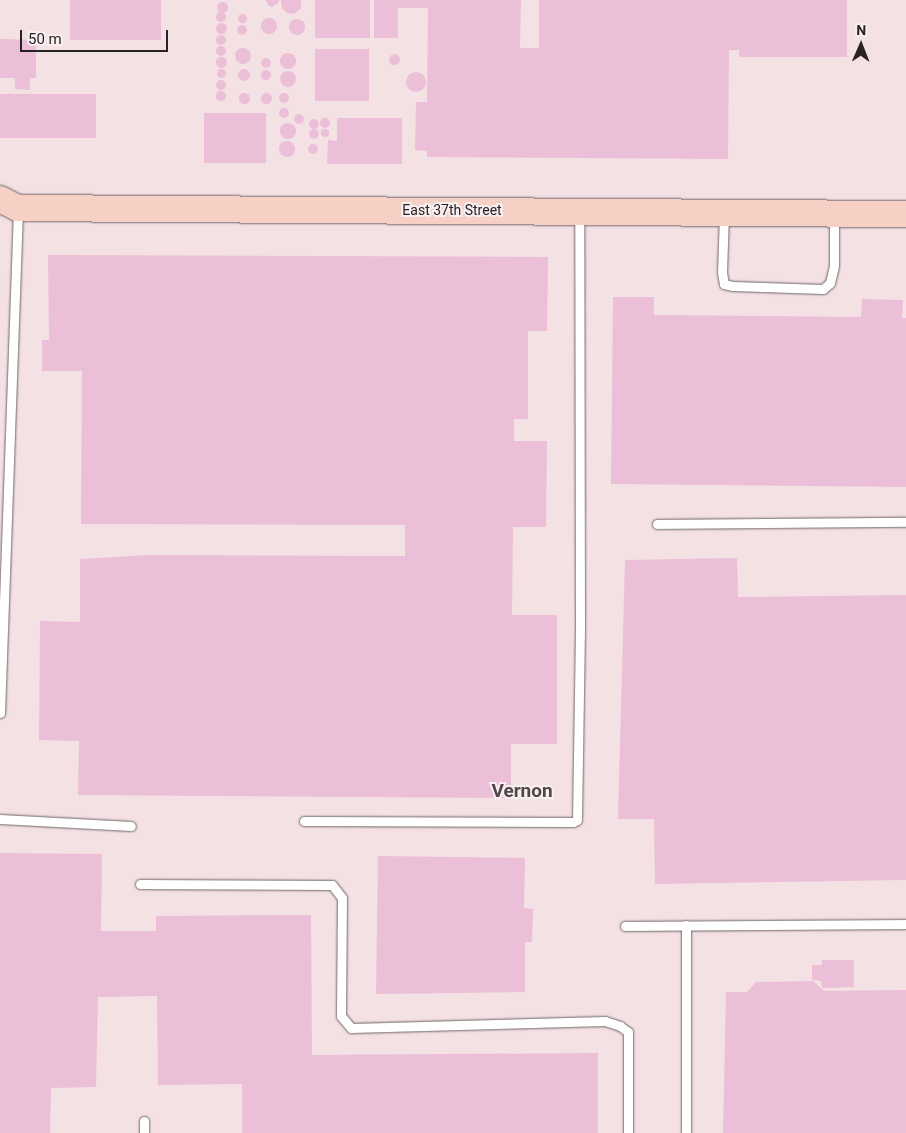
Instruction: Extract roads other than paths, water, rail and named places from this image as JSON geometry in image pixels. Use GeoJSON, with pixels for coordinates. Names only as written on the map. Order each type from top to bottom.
{"type":"FeatureCollection","features":[{"type":"Feature","properties":{"kind":"main road","name":"East 37th Street"},"geometry":{"type":"LineString","coordinates":[[6,208],[906,214]]}},
{"type":"Feature","properties":{"kind":"lane"},"geometry":{"type":"LineString","coordinates":[[0,713],[6,208]]}},
{"type":"Feature","properties":{"kind":"lane"},"geometry":{"type":"LineString","coordinates":[[304,821],[573,822],[577,820],[580,625],[579,211]]}},
{"type":"Feature","properties":{"kind":"lane"},"geometry":{"type":"LineString","coordinates":[[724,213],[722,272],[724,284],[733,286],[823,289],[830,283],[834,264],[834,214]]}},
{"type":"Feature","properties":{"kind":"lane"},"geometry":{"type":"LineString","coordinates":[[657,524],[906,522]]}},
{"type":"Feature","properties":{"kind":"lane"},"geometry":{"type":"LineString","coordinates":[[0,819],[131,826]]}},
{"type":"Feature","properties":{"kind":"lane"},"geometry":{"type":"LineString","coordinates":[[140,884],[332,885],[342,898],[341,1016],[352,1028],[605,1020],[620,1026],[628,1032],[628,1133]]}},
{"type":"Feature","properties":{"kind":"lane"},"geometry":{"type":"LineString","coordinates":[[625,926],[906,924]]}},
{"type":"Feature","properties":{"kind":"lane"},"geometry":{"type":"LineString","coordinates":[[686,925],[686,1133]]}},
{"type":"Feature","properties":{"kind":"lane"},"geometry":{"type":"LineString","coordinates":[[144,1121],[144,1133]]}},
{"type":"Feature","properties":{"kind":"district","name":"Vernon"},"geometry":{"type":"Point","coordinates":[522,791]}}]}
